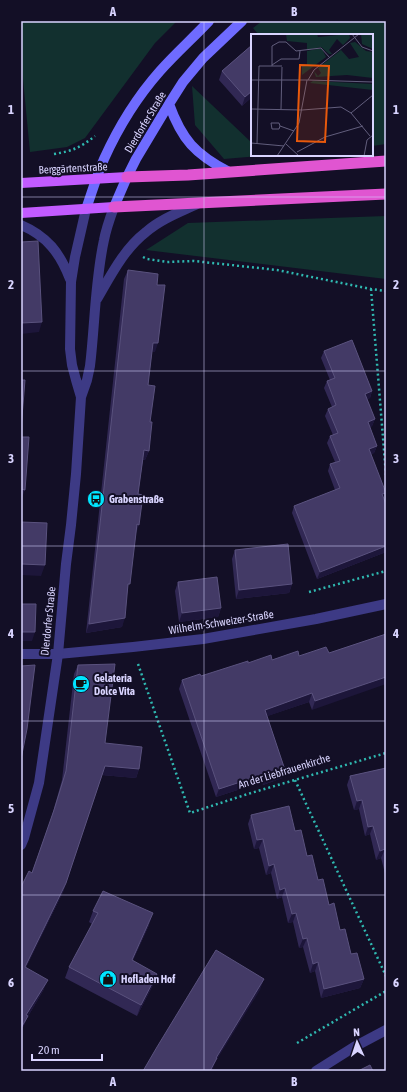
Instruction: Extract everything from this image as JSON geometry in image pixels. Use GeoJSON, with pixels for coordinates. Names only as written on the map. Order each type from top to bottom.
{"type":"FeatureCollection","features":[{"type":"Feature","properties":{"kind":"highway"},"geometry":{"type":"LineString","coordinates":[[127,177],[386,162]]}},
{"type":"Feature","properties":{"kind":"highway"},"geometry":{"type":"LineString","coordinates":[[114,207],[386,194]]}},
{"type":"Feature","properties":{"kind":"main road","name":"Dierdorfer Straße"},"geometry":{"type":"LineString","coordinates":[[86,208],[96,178],[112,143],[127,116],[159,72],[209,21]]}},
{"type":"Feature","properties":{"kind":"main road","name":"Dierdorfer Straße"},"geometry":{"type":"LineString","coordinates":[[114,207],[127,177],[183,82],[203,58],[242,21]]}},
{"type":"Feature","properties":{"kind":"main road"},"geometry":{"type":"LineString","coordinates":[[169,104],[178,127],[185,139],[194,149],[213,164],[229,172]]}},
{"type":"Feature","properties":{"kind":"main road","name":"Berggärtenstraße"},"geometry":{"type":"LineString","coordinates":[[21,183],[127,177]]}},
{"type":"Feature","properties":{"kind":"main road"},"geometry":{"type":"LineString","coordinates":[[21,213],[114,207]]}},
{"type":"Feature","properties":{"kind":"street"},"geometry":{"type":"LineString","coordinates":[[95,302],[110,276],[129,248],[138,238],[158,223],[199,203]]}},
{"type":"Feature","properties":{"kind":"street","name":"Dierdorfer Straße"},"geometry":{"type":"LineString","coordinates":[[21,845],[39,783],[58,654],[76,474],[81,396],[90,366],[95,302],[104,238],[114,207]]}},
{"type":"Feature","properties":{"kind":"street","name":"Dierdorfer Straße"},"geometry":{"type":"LineString","coordinates":[[81,396],[72,365],[70,349],[71,282],[86,208]]}},
{"type":"Feature","properties":{"kind":"street"},"geometry":{"type":"LineString","coordinates":[[21,224],[32,229],[48,241],[65,266],[71,282]]}},
{"type":"Feature","properties":{"kind":"street","name":"Wilhelm-Schweizer-Straße"},"geometry":{"type":"LineString","coordinates":[[58,654],[204,639],[316,619],[386,604]]}},
{"type":"Feature","properties":{"kind":"street"},"geometry":{"type":"LineString","coordinates":[[21,654],[58,654]]}},
{"type":"Feature","properties":{"kind":"street"},"geometry":{"type":"LineString","coordinates":[[316,1071],[354,1047],[386,1030]]}},
{"type":"Feature","properties":{"kind":"path"},"geometry":{"type":"LineString","coordinates":[[54,154],[71,151],[85,144],[98,133]]}},
{"type":"Feature","properties":{"kind":"path"},"geometry":{"type":"LineString","coordinates":[[129,248],[138,255],[148,259],[167,262],[194,261],[277,270],[386,291]]}},
{"type":"Feature","properties":{"kind":"path"},"geometry":{"type":"LineString","coordinates":[[371,289],[386,475]]}},
{"type":"Feature","properties":{"kind":"path"},"geometry":{"type":"LineString","coordinates":[[309,592],[386,571]]}},
{"type":"Feature","properties":{"kind":"path","name":"An der Liebfrauenkirche"},"geometry":{"type":"LineString","coordinates":[[133,647],[190,813],[386,752]]}},
{"type":"Feature","properties":{"kind":"path"},"geometry":{"type":"LineString","coordinates":[[295,780],[386,976]]}},
{"type":"Feature","properties":{"kind":"path"},"geometry":{"type":"LineString","coordinates":[[297,1043],[386,991]]}},
{"type":"Feature","properties":{"kind":"green space"},"geometry":{"type":"Polygon","coordinates":[[[177,21],[155,43],[85,138],[67,147],[30,152],[21,58],[21,22],[177,21]]]}},
{"type":"Feature","properties":{"kind":"green space"},"geometry":{"type":"Polygon","coordinates":[[[262,21],[386,21],[386,144],[373,146],[373,34],[258,34],[253,28],[262,21]]]}},
{"type":"Feature","properties":{"kind":"green space"},"geometry":{"type":"Polygon","coordinates":[[[192,86],[251,142],[251,156],[258,156],[224,159],[195,125],[192,86]]]}},
{"type":"Feature","properties":{"kind":"green space"},"geometry":{"type":"Polygon","coordinates":[[[386,216],[386,279],[146,250],[188,223],[386,216]]]}},
{"type":"Feature","properties":{"kind":"building"},"geometry":{"type":"Polygon","coordinates":[[[251,46],[251,92],[245,97],[222,71],[251,46]]]}},
{"type":"Feature","properties":{"kind":"building"},"geometry":{"type":"Polygon","coordinates":[[[38,241],[42,322],[21,323],[21,242],[38,241]]]}},
{"type":"Feature","properties":{"kind":"building"},"geometry":{"type":"Polygon","coordinates":[[[128,270],[158,274],[157,285],[165,285],[158,343],[153,343],[148,385],[155,386],[150,422],[152,422],[149,451],[144,450],[138,494],[143,495],[139,525],[137,524],[130,584],[128,584],[125,618],[89,624],[128,270]]]}},
{"type":"Feature","properties":{"kind":"building"},"geometry":{"type":"Polygon","coordinates":[[[352,340],[372,391],[365,394],[375,419],[368,422],[377,446],[369,449],[386,493],[382,494],[386,504],[386,546],[320,572],[294,506],[340,488],[330,464],[340,461],[330,436],[338,433],[328,409],[336,405],[327,381],[335,378],[324,351],[352,340]]]}},
{"type":"Feature","properties":{"kind":"building"},"geometry":{"type":"Polygon","coordinates":[[[21,380],[25,380],[21,429],[21,380]]]}},
{"type":"Feature","properties":{"kind":"building"},"geometry":{"type":"Polygon","coordinates":[[[21,437],[29,437],[25,490],[21,489],[21,437]]]}},
{"type":"Feature","properties":{"kind":"building"},"geometry":{"type":"Polygon","coordinates":[[[21,522],[47,523],[45,565],[21,564],[21,522]]]}},
{"type":"Feature","properties":{"kind":"building"},"geometry":{"type":"Polygon","coordinates":[[[288,544],[292,584],[239,590],[235,550],[288,544]]]}},
{"type":"Feature","properties":{"kind":"building"},"geometry":{"type":"Polygon","coordinates":[[[217,577],[221,608],[182,613],[178,582],[217,577]]]}},
{"type":"Feature","properties":{"kind":"building"},"geometry":{"type":"Polygon","coordinates":[[[21,604],[36,604],[35,632],[21,632],[21,604]]]}},
{"type":"Feature","properties":{"kind":"building"},"geometry":{"type":"Polygon","coordinates":[[[386,634],[386,677],[315,701],[312,693],[265,710],[285,770],[266,776],[265,774],[219,789],[182,680],[200,674],[201,676],[248,661],[248,663],[271,655],[272,660],[298,651],[299,656],[326,647],[329,653],[386,634]]]}},
{"type":"Feature","properties":{"kind":"building"},"geometry":{"type":"Polygon","coordinates":[[[115,664],[105,743],[142,747],[139,769],[105,766],[66,883],[25,967],[48,980],[26,1015],[28,1016],[21,1028],[21,887],[29,871],[32,873],[66,771],[78,665],[115,664]]]}},
{"type":"Feature","properties":{"kind":"building"},"geometry":{"type":"Polygon","coordinates":[[[35,665],[27,729],[21,759],[21,666],[35,665]]]}},
{"type":"Feature","properties":{"kind":"building"},"geometry":{"type":"Polygon","coordinates":[[[386,768],[386,854],[385,849],[380,851],[373,826],[368,827],[362,800],[357,801],[350,776],[386,768]]]}},
{"type":"Feature","properties":{"kind":"building"},"geometry":{"type":"Polygon","coordinates":[[[289,806],[295,831],[301,830],[307,856],[312,855],[318,880],[323,879],[329,905],[334,903],[340,930],[345,929],[351,954],[357,953],[364,979],[324,989],[318,962],[313,964],[307,938],[303,939],[296,913],[292,914],[285,888],[280,890],[274,864],[269,866],[263,839],[257,840],[251,815],[289,806]]]}},
{"type":"Feature","properties":{"kind":"building"},"geometry":{"type":"Polygon","coordinates":[[[103,891],[153,913],[132,960],[157,974],[141,1005],[69,967],[98,913],[93,911],[103,891]]]}},
{"type":"Feature","properties":{"kind":"building"},"geometry":{"type":"Polygon","coordinates":[[[216,950],[264,979],[216,1058],[210,1071],[143,1071],[157,1047],[216,950]]]}},
{"type":"Feature","properties":{"kind":"building"},"geometry":{"type":"Polygon","coordinates":[[[370,1065],[373,1071],[358,1071],[370,1065]]]}},
{"type":"Feature","properties":{"kind":"place","name":"Grabenstraße"},"geometry":{"type":"Point","coordinates":[96,499]}},
{"type":"Feature","properties":{"kind":"place","name":"Gelateria Dolce Vita"},"geometry":{"type":"Point","coordinates":[81,684]}},
{"type":"Feature","properties":{"kind":"place","name":"Hofladen Hof"},"geometry":{"type":"Point","coordinates":[108,979]}}]}
